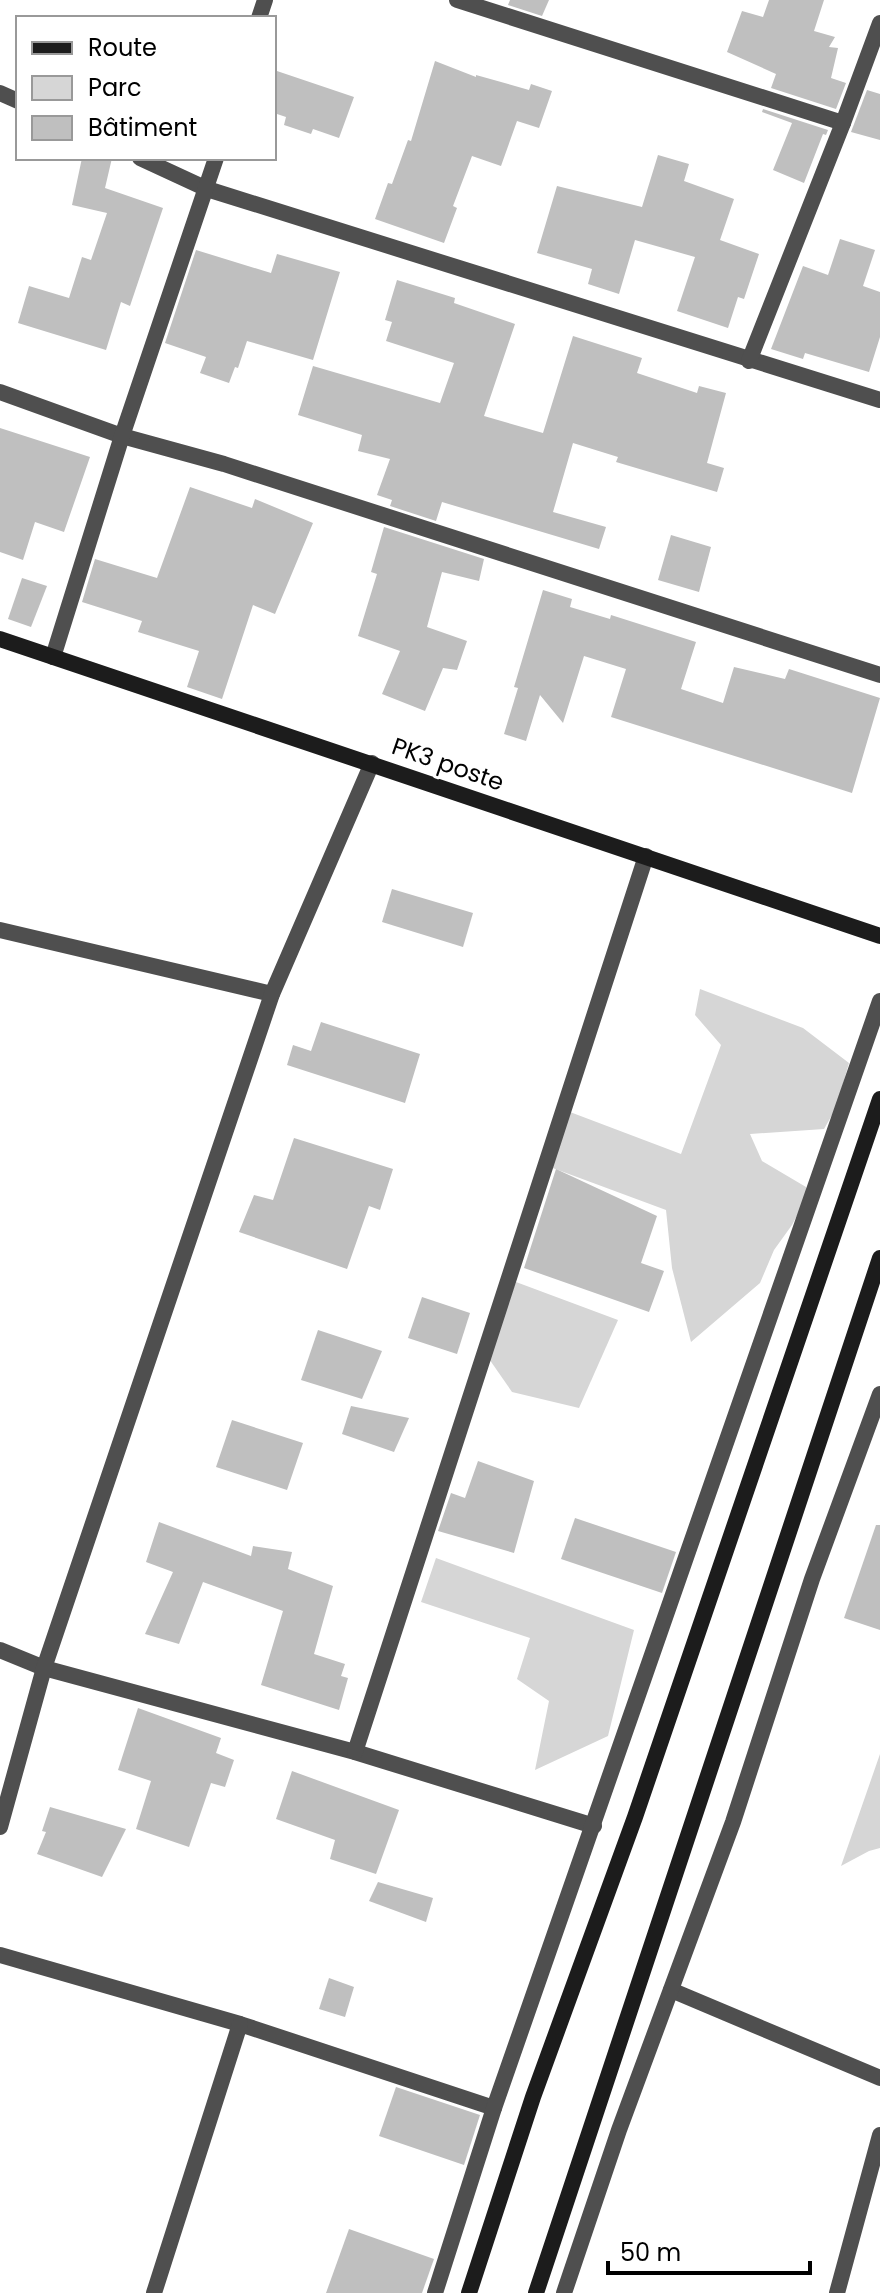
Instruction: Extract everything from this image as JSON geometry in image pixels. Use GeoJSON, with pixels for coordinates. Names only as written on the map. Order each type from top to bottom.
{"type":"FeatureCollection","features":[{"type":"Feature","properties":{"kind":"street"},"geometry":{"type":"LineString","coordinates":[[457,0],[843,123]]}},
{"type":"Feature","properties":{"kind":"street"},"geometry":{"type":"LineString","coordinates":[[749,361],[880,23]]}},
{"type":"Feature","properties":{"kind":"street"},"geometry":{"type":"LineString","coordinates":[[144,160],[207,189],[880,400]]}},
{"type":"Feature","properties":{"kind":"street"},"geometry":{"type":"LineString","coordinates":[[53,657],[122,436],[215,160]]}},
{"type":"Feature","properties":{"kind":"street"},"geometry":{"type":"LineString","coordinates":[[0,392],[122,436],[239,469],[880,675]]}},
{"type":"Feature","properties":{"kind":"street","name":"PK3 poste"},"geometry":{"type":"LineString","coordinates":[[0,639],[880,936]]}},
{"type":"Feature","properties":{"kind":"street"},"geometry":{"type":"LineString","coordinates":[[0,1827],[44,1668],[272,994],[372,763]]}},
{"type":"Feature","properties":{"kind":"street"},"geometry":{"type":"LineString","coordinates":[[355,1752],[646,856]]}},
{"type":"Feature","properties":{"kind":"street"},"geometry":{"type":"LineString","coordinates":[[0,930],[272,994]]}},
{"type":"Feature","properties":{"kind":"street"},"geometry":{"type":"LineString","coordinates":[[435,2293],[494,2108],[880,1001]]}},
{"type":"Feature","properties":{"kind":"street"},"geometry":{"type":"LineString","coordinates":[[469,2293],[533,2097],[635,1817],[880,1099]]}},
{"type":"Feature","properties":{"kind":"street"},"geometry":{"type":"LineString","coordinates":[[536,2293],[880,1258]]}},
{"type":"Feature","properties":{"kind":"street"},"geometry":{"type":"LineString","coordinates":[[564,2293],[619,2130],[733,1822],[812,1579],[880,1394]]}},
{"type":"Feature","properties":{"kind":"street"},"geometry":{"type":"LineString","coordinates":[[0,1650],[44,1668],[355,1752],[594,1826]]}},
{"type":"Feature","properties":{"kind":"street"},"geometry":{"type":"LineString","coordinates":[[0,1955],[240,2024],[494,2108]]}},
{"type":"Feature","properties":{"kind":"street"},"geometry":{"type":"LineString","coordinates":[[671,1990],[880,2078]]}},
{"type":"Feature","properties":{"kind":"street"},"geometry":{"type":"LineString","coordinates":[[154,2293],[240,2024]]}},
{"type":"Feature","properties":{"kind":"street"},"geometry":{"type":"LineString","coordinates":[[837,2293],[880,2135]]}},
{"type":"Feature","properties":{"kind":"green space"},"geometry":{"type":"Polygon","coordinates":[[[700,989],[803,1028],[849,1063],[836,1108],[824,1129],[750,1134],[762,1161],[806,1187],[806,1198],[774,1250],[760,1283],[691,1342],[672,1268],[666,1210],[550,1167],[570,1112],[681,1154],[721,1045],[695,1015],[700,989]]]}},
{"type":"Feature","properties":{"kind":"green space"},"geometry":{"type":"Polygon","coordinates":[[[516,1282],[618,1320],[579,1408],[512,1392],[487,1356],[516,1282]]]}},
{"type":"Feature","properties":{"kind":"green space"},"geometry":{"type":"Polygon","coordinates":[[[436,1558],[634,1630],[608,1736],[535,1770],[549,1701],[517,1679],[530,1638],[421,1602],[436,1558]]]}},
{"type":"Feature","properties":{"kind":"green space"},"geometry":{"type":"Polygon","coordinates":[[[880,1754],[880,1848],[841,1866],[880,1754]]]}},
{"type":"Feature","properties":{"kind":"building"},"geometry":{"type":"Polygon","coordinates":[[[510,0],[549,0],[542,16],[508,5],[510,0]]]}},
{"type":"Feature","properties":{"kind":"building"},"geometry":{"type":"Polygon","coordinates":[[[769,0],[824,0],[814,31],[835,37],[829,47],[838,48],[831,78],[846,83],[836,109],[771,88],[776,74],[727,52],[742,11],[763,17],[769,0]]]}},
{"type":"Feature","properties":{"kind":"building"},"geometry":{"type":"Polygon","coordinates":[[[435,61],[476,77],[529,90],[531,84],[552,91],[539,128],[517,121],[501,166],[472,156],[453,206],[457,208],[444,243],[375,219],[388,183],[392,184],[408,140],[411,141],[435,61]]]}},
{"type":"Feature","properties":{"kind":"building"},"geometry":{"type":"Polygon","coordinates":[[[276,71],[354,97],[339,138],[313,129],[311,134],[284,125],[286,117],[276,114],[276,71]]]}},
{"type":"Feature","properties":{"kind":"building"},"geometry":{"type":"Polygon","coordinates":[[[867,90],[880,94],[880,140],[851,132],[867,90]]]}},
{"type":"Feature","properties":{"kind":"building"},"geometry":{"type":"Polygon","coordinates":[[[763,109],[828,130],[826,135],[823,134],[804,183],[773,170],[792,123],[762,112],[763,109]]]}},
{"type":"Feature","properties":{"kind":"building"},"geometry":{"type":"Polygon","coordinates":[[[658,155],[689,164],[684,181],[734,199],[720,240],[759,254],[744,299],[738,297],[728,328],[677,311],[695,257],[635,240],[619,294],[588,284],[592,269],[537,253],[557,186],[642,207],[658,155]]]}},
{"type":"Feature","properties":{"kind":"building"},"geometry":{"type":"Polygon","coordinates":[[[82,160],[112,160],[105,188],[163,208],[130,306],[121,302],[106,350],[18,323],[29,286],[69,298],[82,257],[91,260],[107,213],[72,205],[82,160]]]}},
{"type":"Feature","properties":{"kind":"building"},"geometry":{"type":"Polygon","coordinates":[[[840,239],[875,250],[863,286],[880,292],[880,337],[869,372],[805,353],[803,359],[771,349],[803,266],[828,275],[840,239]]]}},
{"type":"Feature","properties":{"kind":"building"},"geometry":{"type":"Polygon","coordinates":[[[196,250],[271,273],[277,254],[340,272],[313,360],[247,341],[229,383],[200,373],[206,357],[165,343],[196,250]]]}},
{"type":"Feature","properties":{"kind":"building"},"geometry":{"type":"Polygon","coordinates":[[[397,280],[455,298],[454,303],[515,324],[484,416],[543,433],[573,336],[642,358],[637,373],[697,393],[699,386],[726,393],[707,463],[724,468],[717,492],[616,462],[618,457],[573,443],[553,512],[606,527],[599,549],[442,502],[436,521],[390,506],[392,500],[377,495],[390,459],[358,451],[362,435],[298,415],[313,366],[440,403],[454,363],[386,341],[392,322],[385,320],[397,280]]]}},
{"type":"Feature","properties":{"kind":"building"},"geometry":{"type":"Polygon","coordinates":[[[0,428],[90,457],[64,532],[35,522],[23,560],[0,552],[0,428]]]}},
{"type":"Feature","properties":{"kind":"building"},"geometry":{"type":"Polygon","coordinates":[[[190,487],[252,508],[255,499],[313,523],[275,614],[253,605],[222,699],[187,687],[199,651],[138,632],[142,621],[82,602],[95,559],[157,578],[190,487]]]}},
{"type":"Feature","properties":{"kind":"building"},"geometry":{"type":"Polygon","coordinates":[[[384,527],[484,559],[479,581],[442,572],[427,627],[467,641],[457,670],[443,668],[425,711],[382,694],[400,651],[358,636],[377,574],[371,572],[384,527]]]}},
{"type":"Feature","properties":{"kind":"building"},"geometry":{"type":"Polygon","coordinates":[[[671,535],[711,547],[699,592],[658,580],[671,535]]]}},
{"type":"Feature","properties":{"kind":"building"},"geometry":{"type":"Polygon","coordinates":[[[22,578],[47,586],[31,627],[8,619],[22,578]]]}},
{"type":"Feature","properties":{"kind":"building"},"geometry":{"type":"Polygon","coordinates":[[[543,590],[572,599],[570,607],[610,619],[611,615],[696,642],[681,689],[723,703],[734,667],[785,679],[789,669],[880,698],[852,793],[611,717],[626,669],[584,656],[563,723],[540,695],[526,741],[504,734],[518,688],[514,687],[543,590]]]}},
{"type":"Feature","properties":{"kind":"building"},"geometry":{"type":"Polygon","coordinates":[[[392,889],[473,913],[463,947],[382,922],[392,889]]]}},
{"type":"Feature","properties":{"kind":"building"},"geometry":{"type":"Polygon","coordinates":[[[321,1022],[420,1054],[405,1103],[287,1065],[293,1045],[311,1051],[321,1022]]]}},
{"type":"Feature","properties":{"kind":"building"},"geometry":{"type":"Polygon","coordinates":[[[294,1138],[393,1169],[380,1210],[369,1206],[347,1269],[239,1232],[254,1195],[273,1200],[294,1138]]]}},
{"type":"Feature","properties":{"kind":"building"},"geometry":{"type":"Polygon","coordinates":[[[556,1169],[657,1216],[641,1263],[664,1271],[649,1312],[524,1268],[556,1169]]]}},
{"type":"Feature","properties":{"kind":"building"},"geometry":{"type":"Polygon","coordinates":[[[422,1297],[470,1313],[457,1354],[408,1338],[422,1297]]]}},
{"type":"Feature","properties":{"kind":"building"},"geometry":{"type":"Polygon","coordinates":[[[318,1330],[382,1351],[362,1399],[301,1380],[318,1330]]]}},
{"type":"Feature","properties":{"kind":"building"},"geometry":{"type":"Polygon","coordinates":[[[351,1406],[409,1418],[394,1452],[342,1434],[351,1406]]]}},
{"type":"Feature","properties":{"kind":"building"},"geometry":{"type":"Polygon","coordinates":[[[232,1420],[303,1443],[287,1490],[216,1467],[232,1420]]]}},
{"type":"Feature","properties":{"kind":"building"},"geometry":{"type":"Polygon","coordinates":[[[478,1461],[534,1481],[514,1553],[438,1531],[451,1493],[465,1498],[478,1461]]]}},
{"type":"Feature","properties":{"kind":"building"},"geometry":{"type":"Polygon","coordinates":[[[575,1518],[676,1552],[662,1593],[561,1559],[575,1518]]]}},
{"type":"Feature","properties":{"kind":"building"},"geometry":{"type":"Polygon","coordinates":[[[159,1522],[251,1556],[253,1546],[292,1552],[288,1569],[333,1586],[314,1654],[345,1664],[341,1676],[348,1678],[339,1710],[261,1685],[283,1611],[203,1582],[179,1644],[145,1634],[173,1572],[146,1562],[159,1522]]]}},
{"type":"Feature","properties":{"kind":"building"},"geometry":{"type":"Polygon","coordinates":[[[876,1525],[880,1525],[880,1630],[844,1618],[876,1525]]]}},
{"type":"Feature","properties":{"kind":"building"},"geometry":{"type":"Polygon","coordinates":[[[138,1708],[221,1738],[216,1753],[234,1760],[225,1787],[211,1783],[189,1847],[136,1829],[151,1781],[118,1770],[138,1708]]]}},
{"type":"Feature","properties":{"kind":"building"},"geometry":{"type":"Polygon","coordinates":[[[292,1771],[399,1810],[376,1874],[330,1859],[335,1840],[276,1819],[292,1771]]]}},
{"type":"Feature","properties":{"kind":"building"},"geometry":{"type":"Polygon","coordinates":[[[50,1807],[126,1829],[102,1877],[37,1854],[46,1832],[42,1831],[50,1807]]]}},
{"type":"Feature","properties":{"kind":"building"},"geometry":{"type":"Polygon","coordinates":[[[378,1882],[433,1898],[426,1922],[369,1901],[378,1882]]]}},
{"type":"Feature","properties":{"kind":"building"},"geometry":{"type":"Polygon","coordinates":[[[329,1978],[354,1987],[345,2017],[319,2009],[329,1978]]]}},
{"type":"Feature","properties":{"kind":"building"},"geometry":{"type":"Polygon","coordinates":[[[396,2087],[480,2115],[464,2165],[379,2136],[396,2087]]]}},
{"type":"Feature","properties":{"kind":"building"},"geometry":{"type":"Polygon","coordinates":[[[349,2229],[434,2259],[422,2293],[326,2293],[349,2229]]]}}]}
